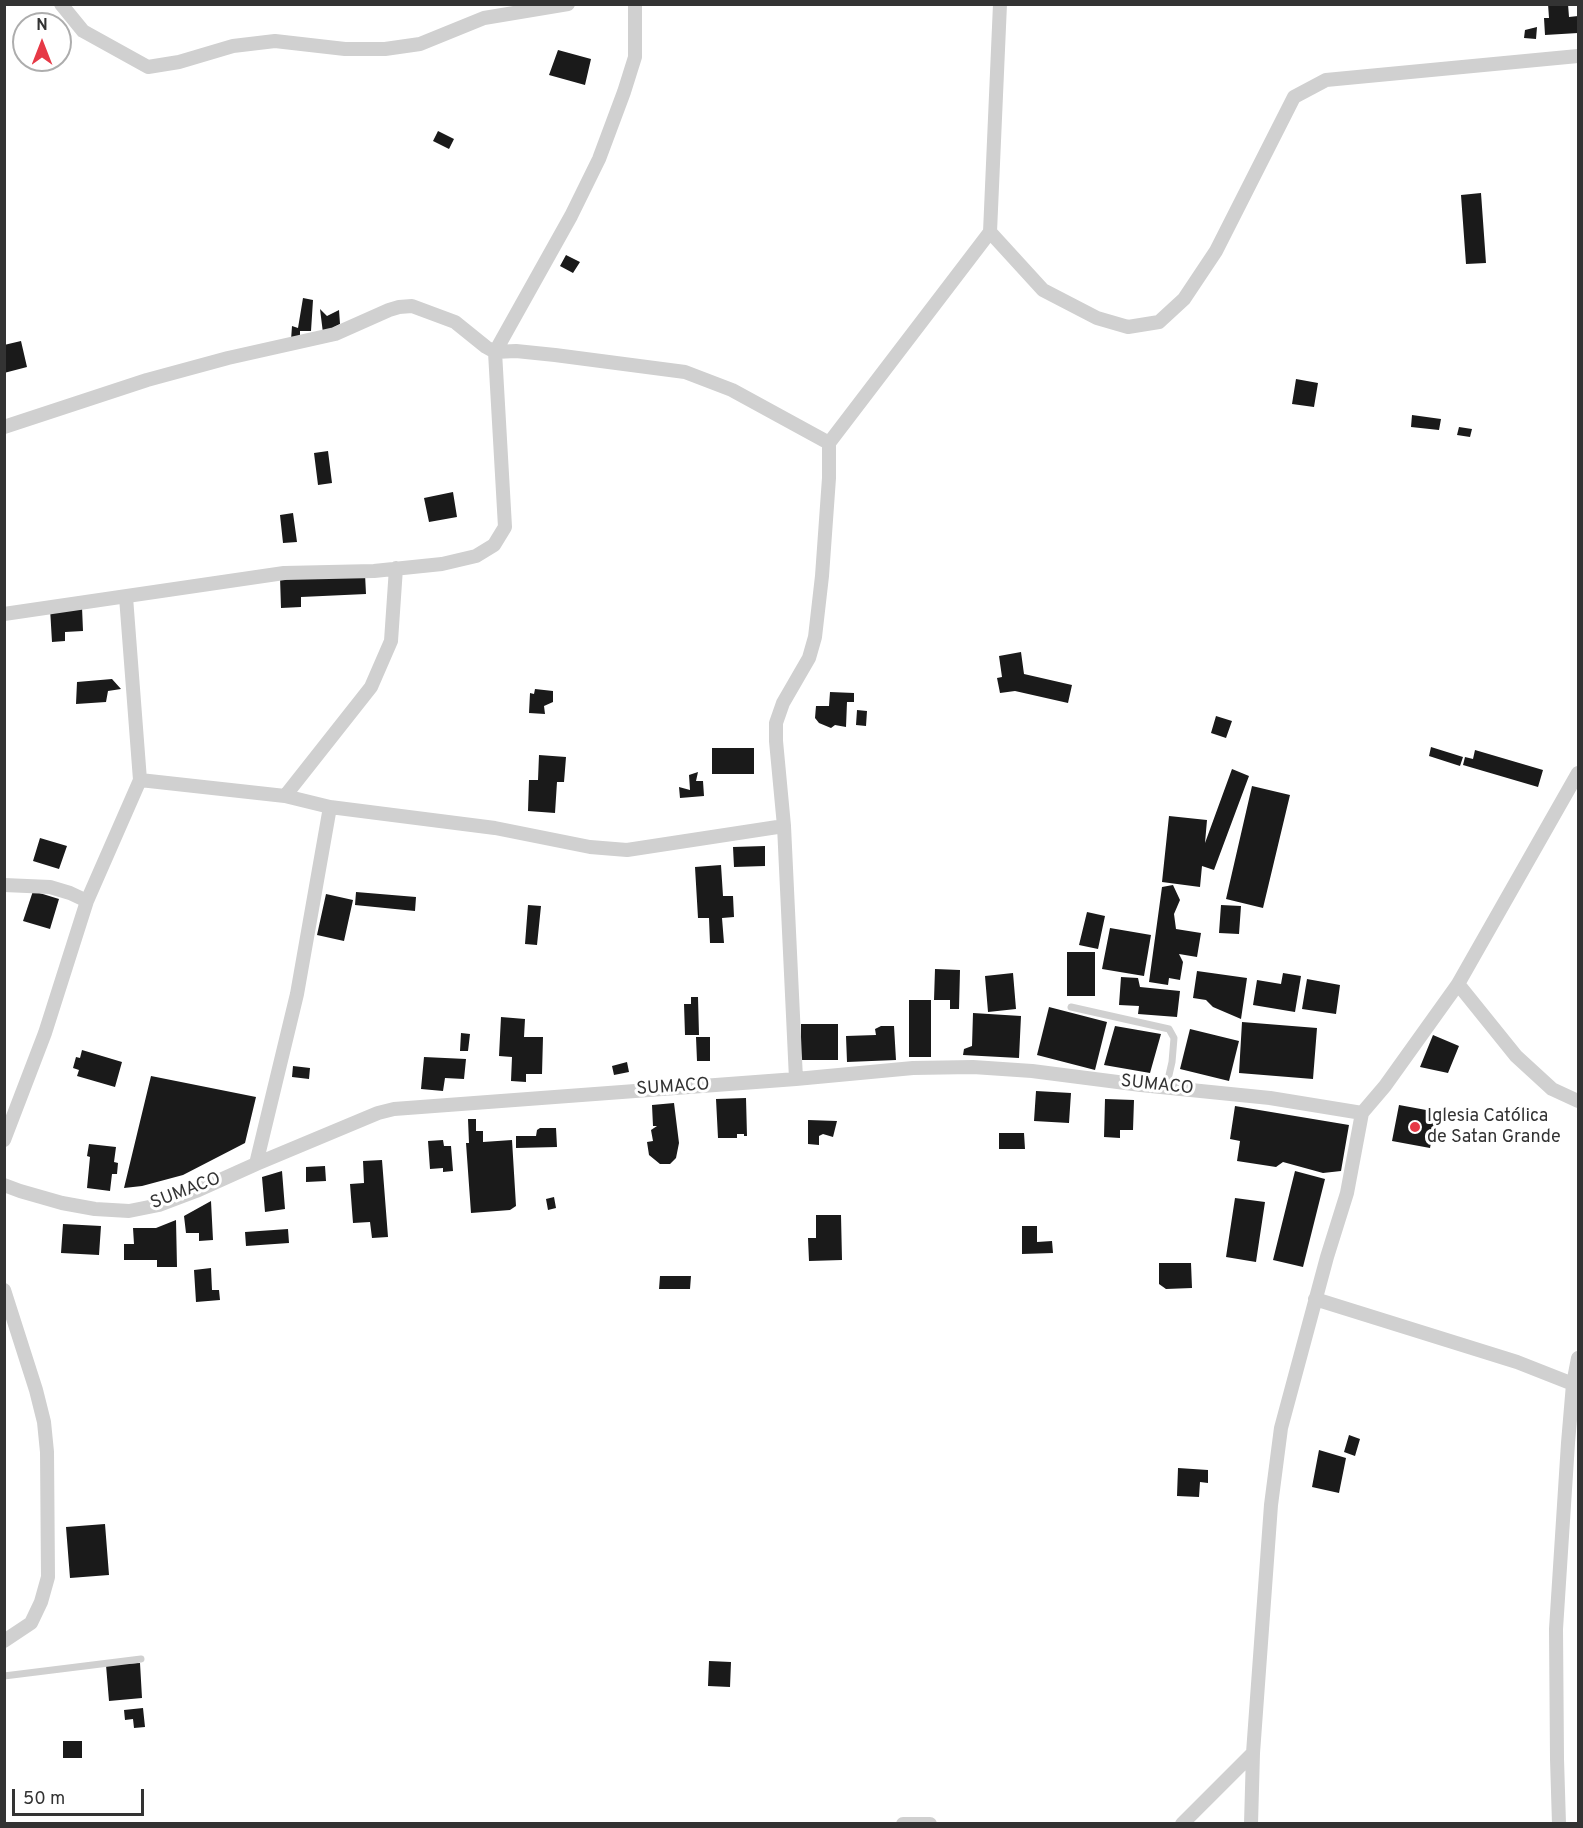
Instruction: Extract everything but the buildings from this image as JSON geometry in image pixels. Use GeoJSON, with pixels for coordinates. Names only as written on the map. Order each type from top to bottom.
{"type":"FeatureCollection","features":[{"type":"Feature","properties":{"kind":"street"},"geometry":{"type":"LineString","coordinates":[[61,4],[83,31],[148,67],[179,62],[233,46],[275,41],[345,49],[385,49],[420,44],[484,18],[568,4]]}},
{"type":"Feature","properties":{"kind":"street"},"geometry":{"type":"LineString","coordinates":[[4,614],[284,573],[374,571],[442,564],[476,556],[494,545],[505,526],[495,352],[571,216],[599,159],[624,92],[634,57],[635,4]]}},
{"type":"Feature","properties":{"kind":"street"},"geometry":{"type":"LineString","coordinates":[[796,1079],[784,826],[776,723],[783,703],[809,658],[815,637],[822,576],[829,478],[829,443],[990,232],[1000,4]]}},
{"type":"Feature","properties":{"kind":"street"},"geometry":{"type":"LineString","coordinates":[[990,232],[1043,290],[1097,318],[1128,327],[1159,322],[1184,299],[1216,251],[1294,97],[1326,80],[1578,56]]}},
{"type":"Feature","properties":{"kind":"street"},"geometry":{"type":"LineString","coordinates":[[4,427],[147,380],[228,357],[335,334],[399,307],[412,306],[455,322],[495,352],[516,351],[555,355],[685,372],[732,390],[829,443]]}},
{"type":"Feature","properties":{"kind":"street"},"geometry":{"type":"LineString","coordinates":[[285,796],[371,687],[391,641],[396,568]]}},
{"type":"Feature","properties":{"kind":"street"},"geometry":{"type":"LineString","coordinates":[[4,1140],[45,1033],[87,901],[140,780],[126,597]]}},
{"type":"Feature","properties":{"kind":"street"},"geometry":{"type":"LineString","coordinates":[[1251,1824],[1253,1753],[1271,1505],[1281,1428],[1315,1299],[1347,1193],[1362,1113],[1385,1086],[1458,984],[1578,773]]}},
{"type":"Feature","properties":{"kind":"street"},"geometry":{"type":"LineString","coordinates":[[140,780],[285,796],[330,807],[495,828],[590,847],[627,850],[784,826]]}},
{"type":"Feature","properties":{"kind":"street"},"geometry":{"type":"LineString","coordinates":[[256,1164],[297,994],[330,807]]}},
{"type":"Feature","properties":{"kind":"street"},"geometry":{"type":"LineString","coordinates":[[4,885],[50,887],[87,901]]}},
{"type":"Feature","properties":{"kind":"street"},"geometry":{"type":"LineString","coordinates":[[1458,984],[1516,1056],[1552,1089],[1578,1101]]}},
{"type":"Feature","properties":{"kind":"street","name":"SUMACO"},"geometry":{"type":"LineString","coordinates":[[4,1185],[62,1203],[95,1209],[129,1211],[168,1202],[378,1113],[394,1109],[913,1068],[973,1067],[1032,1071],[1270,1098],[1362,1113]]}},
{"type":"Feature","properties":{"kind":"street"},"geometry":{"type":"LineString","coordinates":[[4,1290],[36,1389],[44,1422],[47,1452],[48,1577],[41,1602],[31,1623],[4,1641]]}},
{"type":"Feature","properties":{"kind":"street"},"geometry":{"type":"LineString","coordinates":[[1315,1299],[1517,1362],[1576,1385]]}},
{"type":"Feature","properties":{"kind":"street"},"geometry":{"type":"LineString","coordinates":[[1559,1824],[1556,1629],[1578,1358]]}},
{"type":"Feature","properties":{"kind":"street"},"geometry":{"type":"LineString","coordinates":[[1182,1824],[1253,1753]]}},
{"type":"Feature","properties":{"kind":"street"},"geometry":{"type":"LineString","coordinates":[[903,1824],[930,1824]]}},
{"type":"Feature","properties":{"kind":"lane"},"geometry":{"type":"LineString","coordinates":[[1071,1007],[1169,1029],[1174,1038],[1172,1062],[1166,1088]]}},
{"type":"Feature","properties":{"kind":"lane"},"geometry":{"type":"LineString","coordinates":[[4,1676],[141,1659]]}},
{"type":"Feature","properties":{"kind":"place","name":"Iglesia Católica de Satan Grande"},"geometry":{"type":"Point","coordinates":[1415,1127]}}]}
